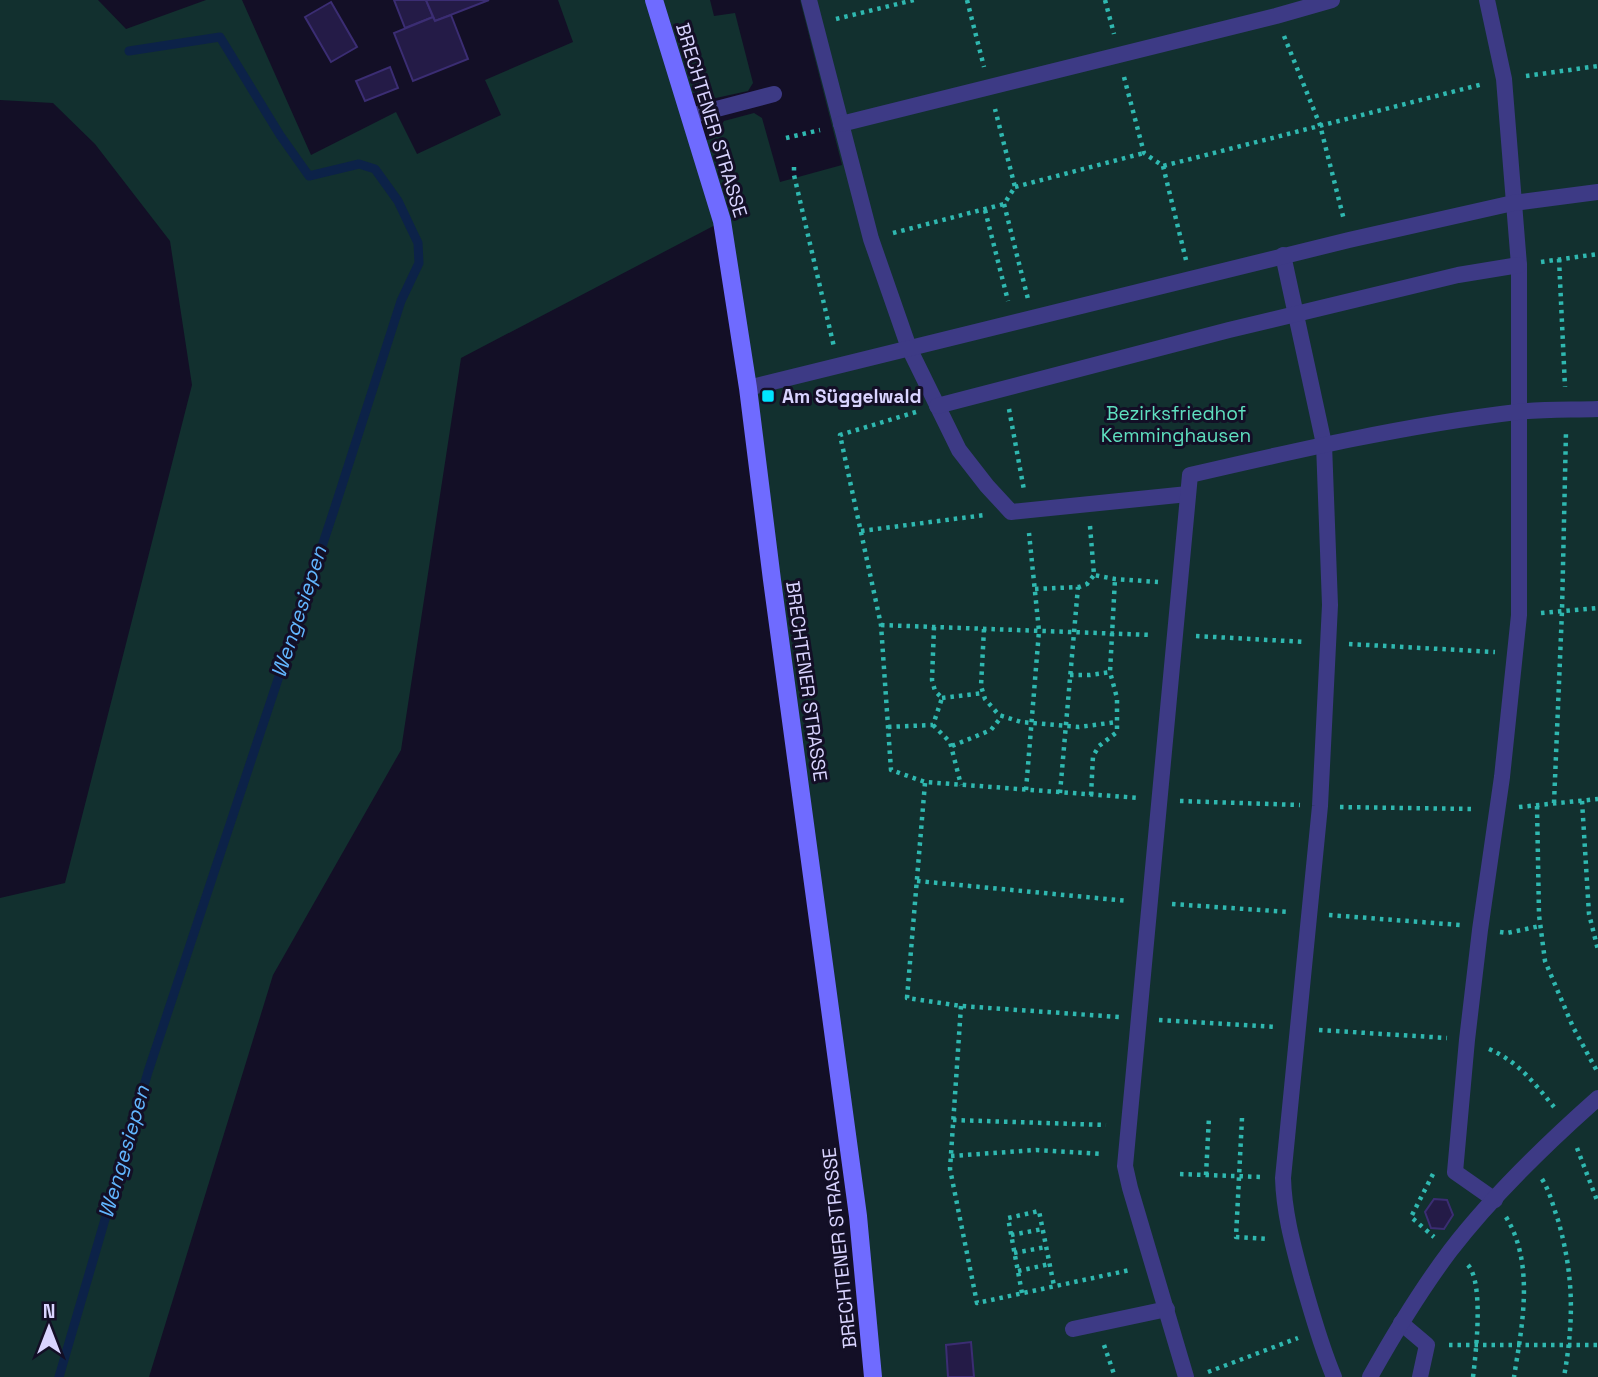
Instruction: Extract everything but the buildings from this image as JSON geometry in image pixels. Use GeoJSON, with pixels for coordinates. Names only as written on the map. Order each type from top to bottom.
{"type":"FeatureCollection","features":[{"type":"Feature","properties":{"kind":"street","name":"BRECHTENER STRASSE"},"geometry":{"type":"LineString","coordinates":[[654,0],[722,221],[748,388],[858,1216],[873,1377]]}},
{"type":"Feature","properties":{"kind":"lane"},"geometry":{"type":"LineString","coordinates":[[809,0],[871,239],[909,348],[959,450],[986,486],[1018,511],[1188,494]]}},
{"type":"Feature","properties":{"kind":"lane"},"geometry":{"type":"LineString","coordinates":[[841,124],[1332,0]]}},
{"type":"Feature","properties":{"kind":"lane"},"geometry":{"type":"LineString","coordinates":[[1487,0],[1504,79],[1519,265],[1520,615],[1498,809],[1467,1040],[1455,1172],[1495,1199]]}},
{"type":"Feature","properties":{"kind":"lane"},"geometry":{"type":"LineString","coordinates":[[690,116],[774,94]]}},
{"type":"Feature","properties":{"kind":"lane"},"geometry":{"type":"LineString","coordinates":[[748,388],[1283,255],[1513,203],[1598,192]]}},
{"type":"Feature","properties":{"kind":"lane"},"geometry":{"type":"LineString","coordinates":[[1283,255],[1324,444],[1330,605],[1320,806],[1283,1178],[1284,1200],[1292,1241],[1316,1331],[1334,1377]]}},
{"type":"Feature","properties":{"kind":"lane"},"geometry":{"type":"LineString","coordinates":[[937,406],[1297,314],[1458,275],[1519,265]]}},
{"type":"Feature","properties":{"kind":"lane"},"geometry":{"type":"LineString","coordinates":[[1186,1377],[1127,1176],[1126,1155],[1189,475],[1324,444],[1520,412],[1598,409]]}},
{"type":"Feature","properties":{"kind":"lane"},"geometry":{"type":"LineString","coordinates":[[1370,1377],[1401,1323],[1450,1251],[1532,1160],[1598,1098]]}},
{"type":"Feature","properties":{"kind":"lane"},"geometry":{"type":"LineString","coordinates":[[1073,1329],[1167,1309]]}},
{"type":"Feature","properties":{"kind":"lane"},"geometry":{"type":"LineString","coordinates":[[1401,1323],[1427,1345],[1420,1377]]}},
{"type":"Feature","properties":{"kind":"path"},"geometry":{"type":"LineString","coordinates":[[815,24],[914,0]]}},
{"type":"Feature","properties":{"kind":"path"},"geometry":{"type":"LineString","coordinates":[[1276,16],[1320,125],[1349,240]]}},
{"type":"Feature","properties":{"kind":"path"},"geometry":{"type":"LineString","coordinates":[[1163,166],[1504,79],[1598,65]]}},
{"type":"Feature","properties":{"kind":"path"},"geometry":{"type":"LineString","coordinates":[[786,138],[841,124]]}},
{"type":"Feature","properties":{"kind":"path"},"geometry":{"type":"LineString","coordinates":[[871,239],[985,210],[1004,204],[1015,187],[1144,153],[1163,166],[1191,278]]}},
{"type":"Feature","properties":{"kind":"path"},"geometry":{"type":"LineString","coordinates":[[794,167],[838,366]]}},
{"type":"Feature","properties":{"kind":"path"},"geometry":{"type":"LineString","coordinates":[[1004,204],[1033,318]]}},
{"type":"Feature","properties":{"kind":"path"},"geometry":{"type":"LineString","coordinates":[[985,210],[1013,323]]}},
{"type":"Feature","properties":{"kind":"path"},"geometry":{"type":"LineString","coordinates":[[1519,265],[1598,254]]}},
{"type":"Feature","properties":{"kind":"path"},"geometry":{"type":"LineString","coordinates":[[1554,804],[1562,611],[1566,410],[1559,258]]}},
{"type":"Feature","properties":{"kind":"path"},"geometry":{"type":"LineString","coordinates":[[1005,388],[1022,480]]}},
{"type":"Feature","properties":{"kind":"path"},"geometry":{"type":"LineString","coordinates":[[937,406],[840,435],[881,625],[891,770],[925,782],[1160,800],[1498,809],[1598,799]]}},
{"type":"Feature","properties":{"kind":"path"},"geometry":{"type":"LineString","coordinates":[[1035,589],[1077,587],[1087,584],[1094,575],[1088,505]]}},
{"type":"Feature","properties":{"kind":"path"},"geometry":{"type":"LineString","coordinates":[[861,531],[1018,511],[1035,589],[1039,631],[1026,790]]}},
{"type":"Feature","properties":{"kind":"path"},"geometry":{"type":"LineString","coordinates":[[1094,575],[1180,583]]}},
{"type":"Feature","properties":{"kind":"path"},"geometry":{"type":"LineString","coordinates":[[1091,795],[1093,756],[1098,746],[1117,732],[1117,698],[1110,672],[1115,579]]}},
{"type":"Feature","properties":{"kind":"path"},"geometry":{"type":"LineString","coordinates":[[1060,793],[1077,587]]}},
{"type":"Feature","properties":{"kind":"path"},"geometry":{"type":"LineString","coordinates":[[1520,615],[1598,608]]}},
{"type":"Feature","properties":{"kind":"path"},"geometry":{"type":"LineString","coordinates":[[881,625],[1175,635]]}},
{"type":"Feature","properties":{"kind":"path"},"geometry":{"type":"LineString","coordinates":[[934,627],[932,680],[935,691],[942,698]]}},
{"type":"Feature","properties":{"kind":"path"},"geometry":{"type":"LineString","coordinates":[[984,629],[981,686],[985,699],[999,715],[1021,722],[1079,727],[1117,722]]}},
{"type":"Feature","properties":{"kind":"path"},"geometry":{"type":"LineString","coordinates":[[1070,675],[1110,672]]}},
{"type":"Feature","properties":{"kind":"path"},"geometry":{"type":"LineString","coordinates":[[942,698],[983,692]]}},
{"type":"Feature","properties":{"kind":"path"},"geometry":{"type":"LineString","coordinates":[[933,725],[942,698]]}},
{"type":"Feature","properties":{"kind":"path"},"geometry":{"type":"LineString","coordinates":[[952,746],[991,730],[1002,716]]}},
{"type":"Feature","properties":{"kind":"path"},"geometry":{"type":"LineString","coordinates":[[888,727],[933,725],[952,746],[961,785]]}},
{"type":"Feature","properties":{"kind":"path"},"geometry":{"type":"LineString","coordinates":[[925,782],[907,998],[961,1006],[1467,1040],[1498,1052],[1523,1070],[1568,1125],[1598,1203]]}},
{"type":"Feature","properties":{"kind":"path"},"geometry":{"type":"LineString","coordinates":[[1582,801],[1589,915],[1598,950]]}},
{"type":"Feature","properties":{"kind":"path"},"geometry":{"type":"LineString","coordinates":[[1537,806],[1539,915],[1545,961],[1573,1027],[1598,1073]]}},
{"type":"Feature","properties":{"kind":"path"},"geometry":{"type":"LineString","coordinates":[[917,881],[1150,903],[1481,926]]}},
{"type":"Feature","properties":{"kind":"path"},"geometry":{"type":"LineString","coordinates":[[1507,933],[1541,926]]}},
{"type":"Feature","properties":{"kind":"path"},"geometry":{"type":"LineString","coordinates":[[961,1006],[950,1169],[977,1303],[1153,1265]]}},
{"type":"Feature","properties":{"kind":"path"},"geometry":{"type":"LineString","coordinates":[[1206,1175],[1209,1117]]}},
{"type":"Feature","properties":{"kind":"path"},"geometry":{"type":"LineString","coordinates":[[1242,1118],[1236,1237],[1292,1241]]}},
{"type":"Feature","properties":{"kind":"path"},"geometry":{"type":"LineString","coordinates":[[953,1120],[1129,1126]]}},
{"type":"Feature","properties":{"kind":"path"},"geometry":{"type":"LineString","coordinates":[[951,1156],[1036,1150],[1126,1155]]}},
{"type":"Feature","properties":{"kind":"path"},"geometry":{"type":"LineString","coordinates":[[1532,1160],[1548,1188],[1566,1249],[1572,1299],[1570,1345],[1564,1377]]}},
{"type":"Feature","properties":{"kind":"path"},"geometry":{"type":"LineString","coordinates":[[1455,1172],[1439,1162],[1411,1217],[1472,1269],[1475,1279],[1477,1345],[1473,1377]]}},
{"type":"Feature","properties":{"kind":"path"},"geometry":{"type":"LineString","coordinates":[[1180,1174],[1283,1178]]}},
{"type":"Feature","properties":{"kind":"path"},"geometry":{"type":"LineString","coordinates":[[1495,1199],[1510,1224],[1521,1255],[1524,1307],[1514,1377]]}},
{"type":"Feature","properties":{"kind":"path"},"geometry":{"type":"LineString","coordinates":[[1022,1293],[1008,1218],[1039,1211],[1054,1286]]}},
{"type":"Feature","properties":{"kind":"path"},"geometry":{"type":"LineString","coordinates":[[1011,1235],[1042,1229]]}},
{"type":"Feature","properties":{"kind":"path"},"geometry":{"type":"LineString","coordinates":[[1014,1253],[1046,1247]]}},
{"type":"Feature","properties":{"kind":"path"},"geometry":{"type":"LineString","coordinates":[[1018,1270],[1050,1264]]}},
{"type":"Feature","properties":{"kind":"path"},"geometry":{"type":"LineString","coordinates":[[1096,1324],[1115,1377]]}},
{"type":"Feature","properties":{"kind":"path"},"geometry":{"type":"LineString","coordinates":[[1207,1372],[1316,1331]]}},
{"type":"Feature","properties":{"kind":"path"},"geometry":{"type":"LineString","coordinates":[[1477,1345],[1598,1345]]}},
{"type":"Feature","properties":{"kind":"green space","name":"Bezirksfriedhof Kemminghausen"},"geometry":{"type":"Polygon","coordinates":[[[0,0],[98,0],[126,29],[206,0],[242,0],[311,155],[396,112],[417,154],[501,115],[485,80],[573,42],[558,0],[710,0],[714,16],[735,13],[753,83],[748,91],[716,98],[697,92],[684,96],[699,143],[713,138],[724,121],[754,113],[762,118],[780,182],[842,165],[800,0],[1598,0],[1598,1377],[873,1377],[721,222],[461,358],[401,750],[273,975],[149,1377],[0,1377],[0,898],[65,883],[192,385],[170,241],[95,144],[53,103],[0,100],[0,0]]]}},
{"type":"Feature","properties":{"kind":"waterway","name":"Wengesiepen"},"geometry":{"type":"LineString","coordinates":[[59,1377],[148,1072],[401,301],[419,263],[418,243],[398,201],[375,169],[359,164],[309,176],[280,135],[220,37],[129,51]]}},
{"type":"Feature","properties":{"kind":"place","name":"Am Süggelwald"},"geometry":{"type":"Point","coordinates":[768,396]}}]}
